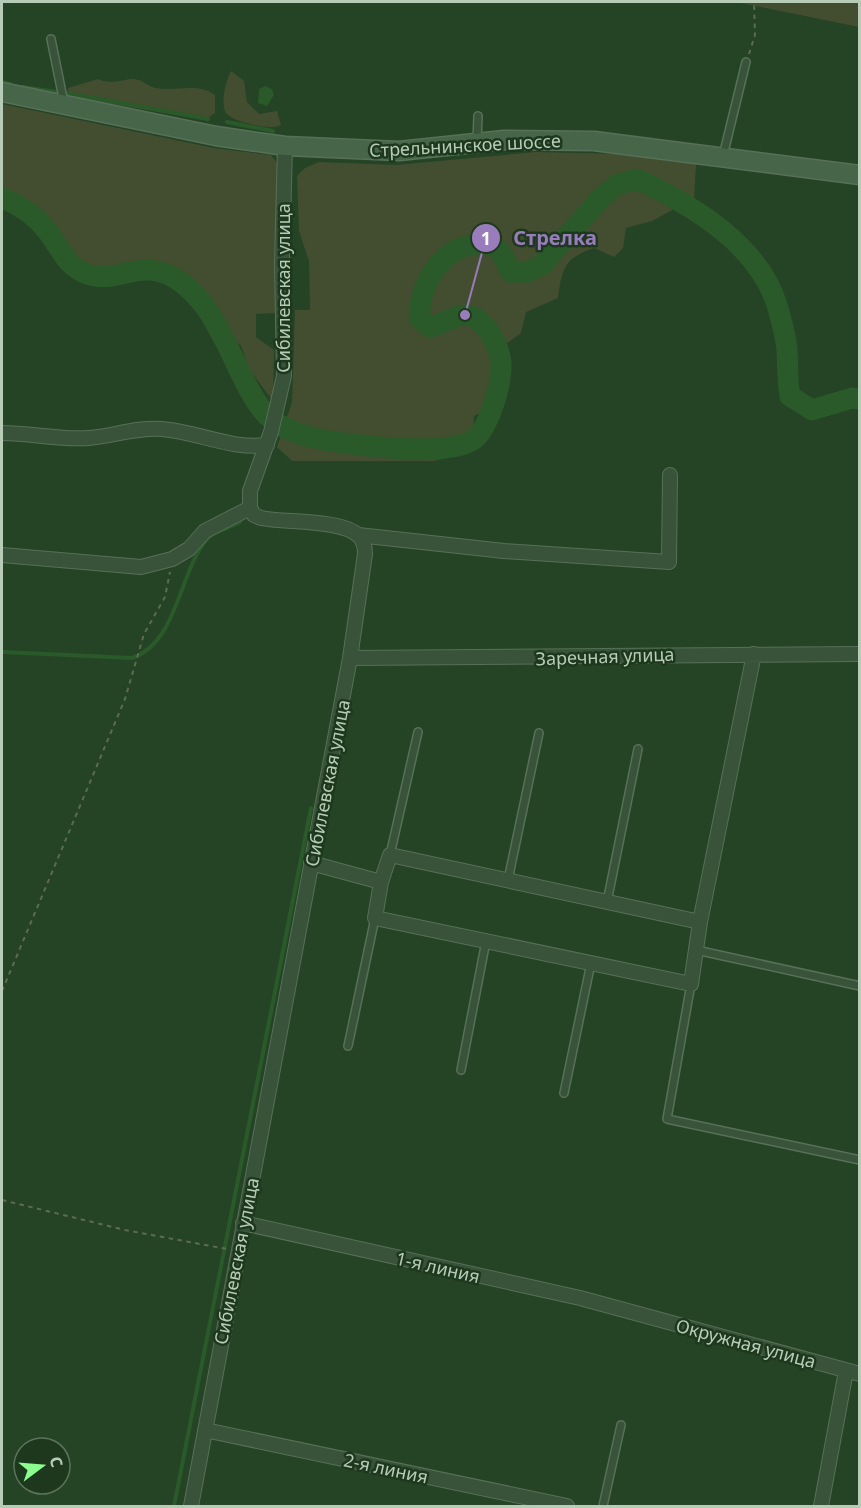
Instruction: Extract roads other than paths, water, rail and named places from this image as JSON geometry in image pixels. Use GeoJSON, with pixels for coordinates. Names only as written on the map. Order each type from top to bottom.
{"type":"FeatureCollection","features":[{"type":"Feature","properties":{"kind":"main road","name":"Стрельнинское шоссе"},"geometry":{"type":"LineString","coordinates":[[2,92],[216,136],[285,146],[399,151],[477,143],[551,139],[594,141],[860,175]]}},
{"type":"Feature","properties":{"kind":"street","name":"Сибилевская улица"},"geometry":{"type":"LineString","coordinates":[[250,508],[252,482],[269,439],[284,376],[282,263],[285,146]]}},
{"type":"Feature","properties":{"kind":"street"},"geometry":{"type":"LineString","coordinates":[[2,433],[70,439],[93,438],[143,428],[175,430],[249,448],[269,439]]}},
{"type":"Feature","properties":{"kind":"street"},"geometry":{"type":"LineString","coordinates":[[2,555],[141,567],[172,559],[189,549],[205,531],[250,508],[254,515],[261,518],[334,527],[358,535],[504,551],[669,562],[670,475]]}},
{"type":"Feature","properties":{"kind":"street","name":"Сибилевская улица"},"geometry":{"type":"LineString","coordinates":[[191,1506],[350,658],[365,554],[364,543],[358,535]]}},
{"type":"Feature","properties":{"kind":"street","name":"Заречная улица"},"geometry":{"type":"LineString","coordinates":[[350,658],[511,658],[650,653],[860,654]]}},
{"type":"Feature","properties":{"kind":"street"},"geometry":{"type":"LineString","coordinates":[[700,921],[390,855],[381,882],[375,918],[691,984],[700,921],[754,654]]}},
{"type":"Feature","properties":{"kind":"street"},"geometry":{"type":"LineString","coordinates":[[311,863],[381,882]]}},
{"type":"Feature","properties":{"kind":"street","name":"1-я линия"},"geometry":{"type":"LineString","coordinates":[[243,1223],[580,1298],[633,1312]]}},
{"type":"Feature","properties":{"kind":"street","name":"Окружная улица"},"geometry":{"type":"LineString","coordinates":[[633,1312],[853,1372]]}},
{"type":"Feature","properties":{"kind":"street"},"geometry":{"type":"LineString","coordinates":[[821,1506],[853,1372]]}},
{"type":"Feature","properties":{"kind":"street","name":"2-я линия"},"geometry":{"type":"LineString","coordinates":[[205,1430],[567,1506]]}},
{"type":"Feature","properties":{"kind":"lane"},"geometry":{"type":"LineString","coordinates":[[51,39],[65,105]]}},
{"type":"Feature","properties":{"kind":"lane"},"geometry":{"type":"LineString","coordinates":[[723,156],[746,62]]}},
{"type":"Feature","properties":{"kind":"lane"},"geometry":{"type":"LineString","coordinates":[[477,143],[478,116]]}},
{"type":"Feature","properties":{"kind":"lane"},"geometry":{"type":"LineString","coordinates":[[390,855],[418,732]]}},
{"type":"Feature","properties":{"kind":"lane"},"geometry":{"type":"LineString","coordinates":[[508,880],[539,733]]}},
{"type":"Feature","properties":{"kind":"lane"},"geometry":{"type":"LineString","coordinates":[[607,902],[639,749]]}},
{"type":"Feature","properties":{"kind":"lane"},"geometry":{"type":"LineString","coordinates":[[348,1046],[375,918]]}},
{"type":"Feature","properties":{"kind":"lane"},"geometry":{"type":"LineString","coordinates":[[461,1070],[486,941]]}},
{"type":"Feature","properties":{"kind":"lane"},"geometry":{"type":"LineString","coordinates":[[696,950],[860,986]]}},
{"type":"Feature","properties":{"kind":"lane"},"geometry":{"type":"LineString","coordinates":[[564,1092],[591,963]]}},
{"type":"Feature","properties":{"kind":"lane"},"geometry":{"type":"LineString","coordinates":[[691,984],[667,1119],[860,1160]]}},
{"type":"Feature","properties":{"kind":"lane"},"geometry":{"type":"LineString","coordinates":[[603,1506],[621,1425]]}},
{"type":"Feature","properties":{"kind":"waterway"},"geometry":{"type":"LineString","coordinates":[[2,82],[10,84]]}},
{"type":"Feature","properties":{"kind":"waterway"},"geometry":{"type":"LineString","coordinates":[[22,87],[58,92]]}},
{"type":"Feature","properties":{"kind":"waterway"},"geometry":{"type":"LineString","coordinates":[[66,93],[208,119]]}},
{"type":"Feature","properties":{"kind":"waterway"},"geometry":{"type":"LineString","coordinates":[[227,122],[273,131]]}},
{"type":"Feature","properties":{"kind":"waterway"},"geometry":{"type":"LineString","coordinates":[[2,198],[33,216],[48,232],[69,262],[80,271],[99,277],[143,270],[155,271],[168,274],[182,283],[207,309],[253,397],[264,412],[287,429],[334,442],[401,449],[427,449],[464,444],[479,434],[493,406],[501,366],[495,342],[485,326],[478,320],[464,315],[430,327],[420,319],[422,295],[432,273],[448,255],[470,245],[484,244],[499,250],[511,272],[527,272],[542,265],[600,199],[616,185],[637,179],[700,214],[739,245],[755,263],[768,283],[782,322],[790,396],[812,410],[852,398],[860,399]]}},
{"type":"Feature","properties":{"kind":"waterway"},"geometry":{"type":"LineString","coordinates":[[2,652],[132,658],[147,650],[169,622],[190,569],[207,539],[240,522]]}},
{"type":"Feature","properties":{"kind":"waterway"},"geometry":{"type":"LineString","coordinates":[[174,1506],[311,808]]}},
{"type":"Feature","properties":{"kind":"place","name":"Стрелка"},"geometry":{"type":"Point","coordinates":[465,315]}}]}
